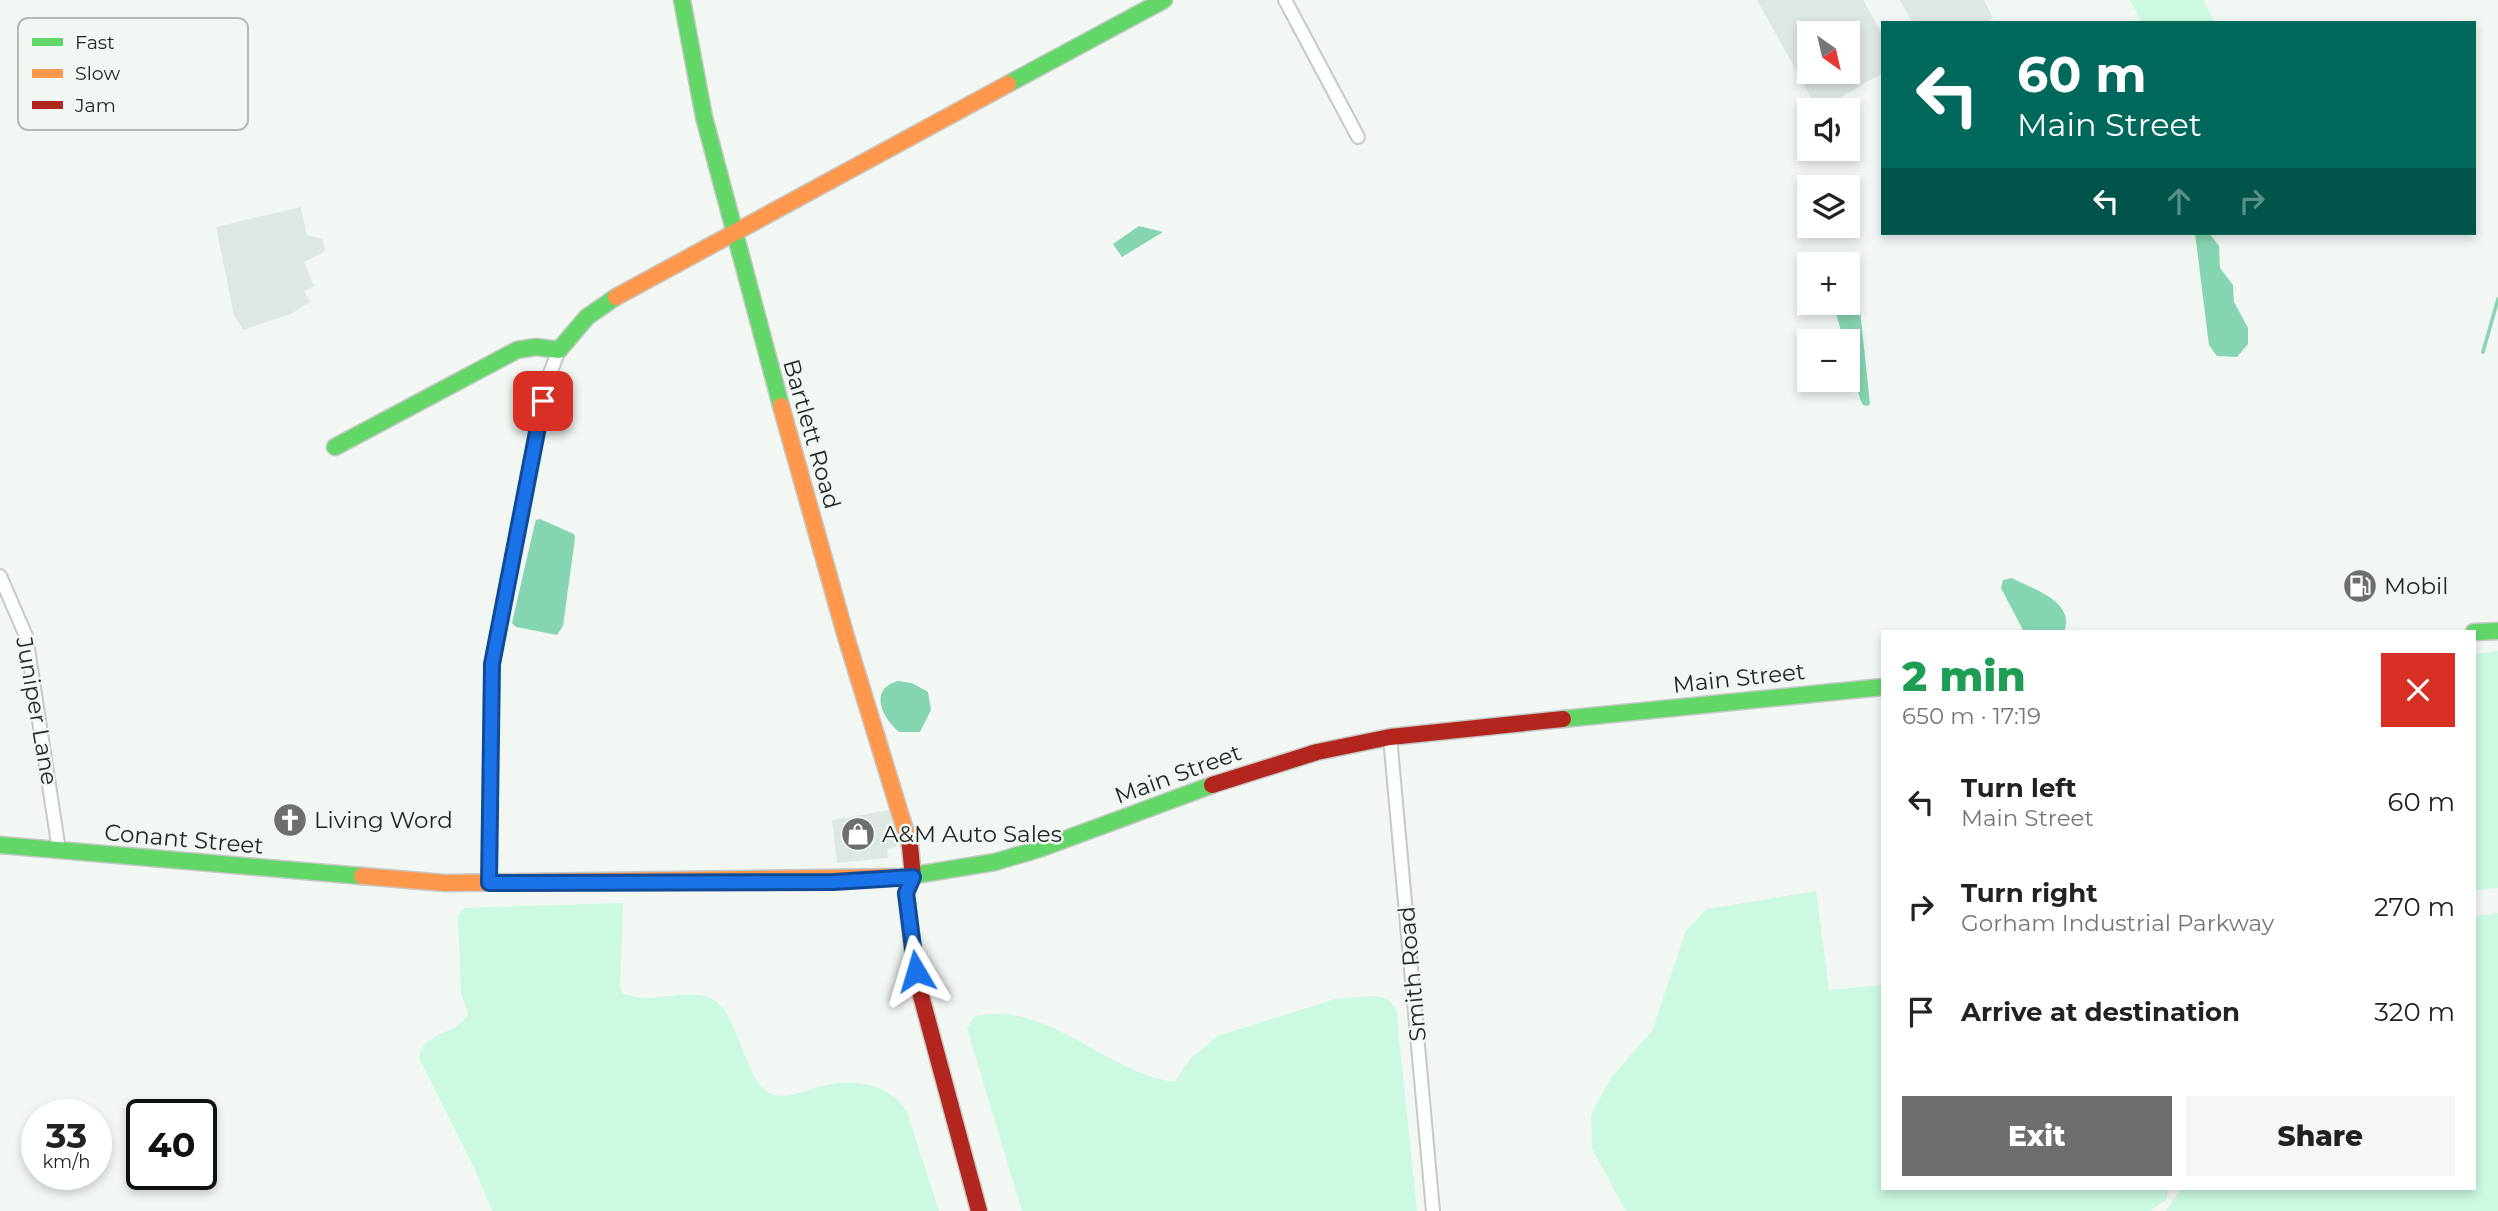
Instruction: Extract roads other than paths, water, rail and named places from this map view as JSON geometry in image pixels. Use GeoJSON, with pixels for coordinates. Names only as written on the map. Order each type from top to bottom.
{"type":"FeatureCollection","features":[{"type":"Feature","properties":{"kind":"main road","name":"Bartlett Road"},"geometry":{"type":"LineString","coordinates":[[682,0],[700,100],[732,233],[846,637],[901,808],[914,860],[913,877],[906,893],[916,977],[979,1211]]}},
{"type":"Feature","properties":{"kind":"main road"},"geometry":{"type":"LineString","coordinates":[[335,447],[517,350],[536,347],[559,350],[587,317],[604,302],[1164,0]]}},
{"type":"Feature","properties":{"kind":"main road"},"geometry":{"type":"LineString","coordinates":[[2476,632],[2498,631]]}},
{"type":"Feature","properties":{"kind":"main road","name":"Main Street"},"geometry":{"type":"LineString","coordinates":[[489,883],[834,882],[913,877],[1039,849],[1236,776],[1317,752],[1390,737],[1881,687]]}},
{"type":"Feature","properties":{"kind":"main road","name":"Conant Street"},"geometry":{"type":"LineString","coordinates":[[0,845],[395,880],[489,883]]}},
{"type":"Feature","properties":{"kind":"street"},"geometry":{"type":"LineString","coordinates":[[1285,0],[1358,137]]}},
{"type":"Feature","properties":{"kind":"street"},"geometry":{"type":"LineString","coordinates":[[489,883],[492,664],[495,637],[547,381],[559,350]]}},
{"type":"Feature","properties":{"kind":"street","name":"Juniper Lane"},"geometry":{"type":"LineString","coordinates":[[0,576],[26,636],[59,850]]}},
{"type":"Feature","properties":{"kind":"street","name":"Smith Road"},"geometry":{"type":"LineString","coordinates":[[1390,737],[1433,1211]]}},
{"type":"Feature","properties":{"kind":"waterway"},"geometry":{"type":"LineString","coordinates":[[2483,352],[2498,299]]}},
{"type":"Feature","properties":{"kind":"place","name":"Mobil"},"geometry":{"type":"Point","coordinates":[2360,586]}},
{"type":"Feature","properties":{"kind":"place","name":"Living Word"},"geometry":{"type":"Point","coordinates":[290,820]}},
{"type":"Feature","properties":{"kind":"place","name":"A&M Auto Sales"},"geometry":{"type":"Point","coordinates":[858,834]}}]}
